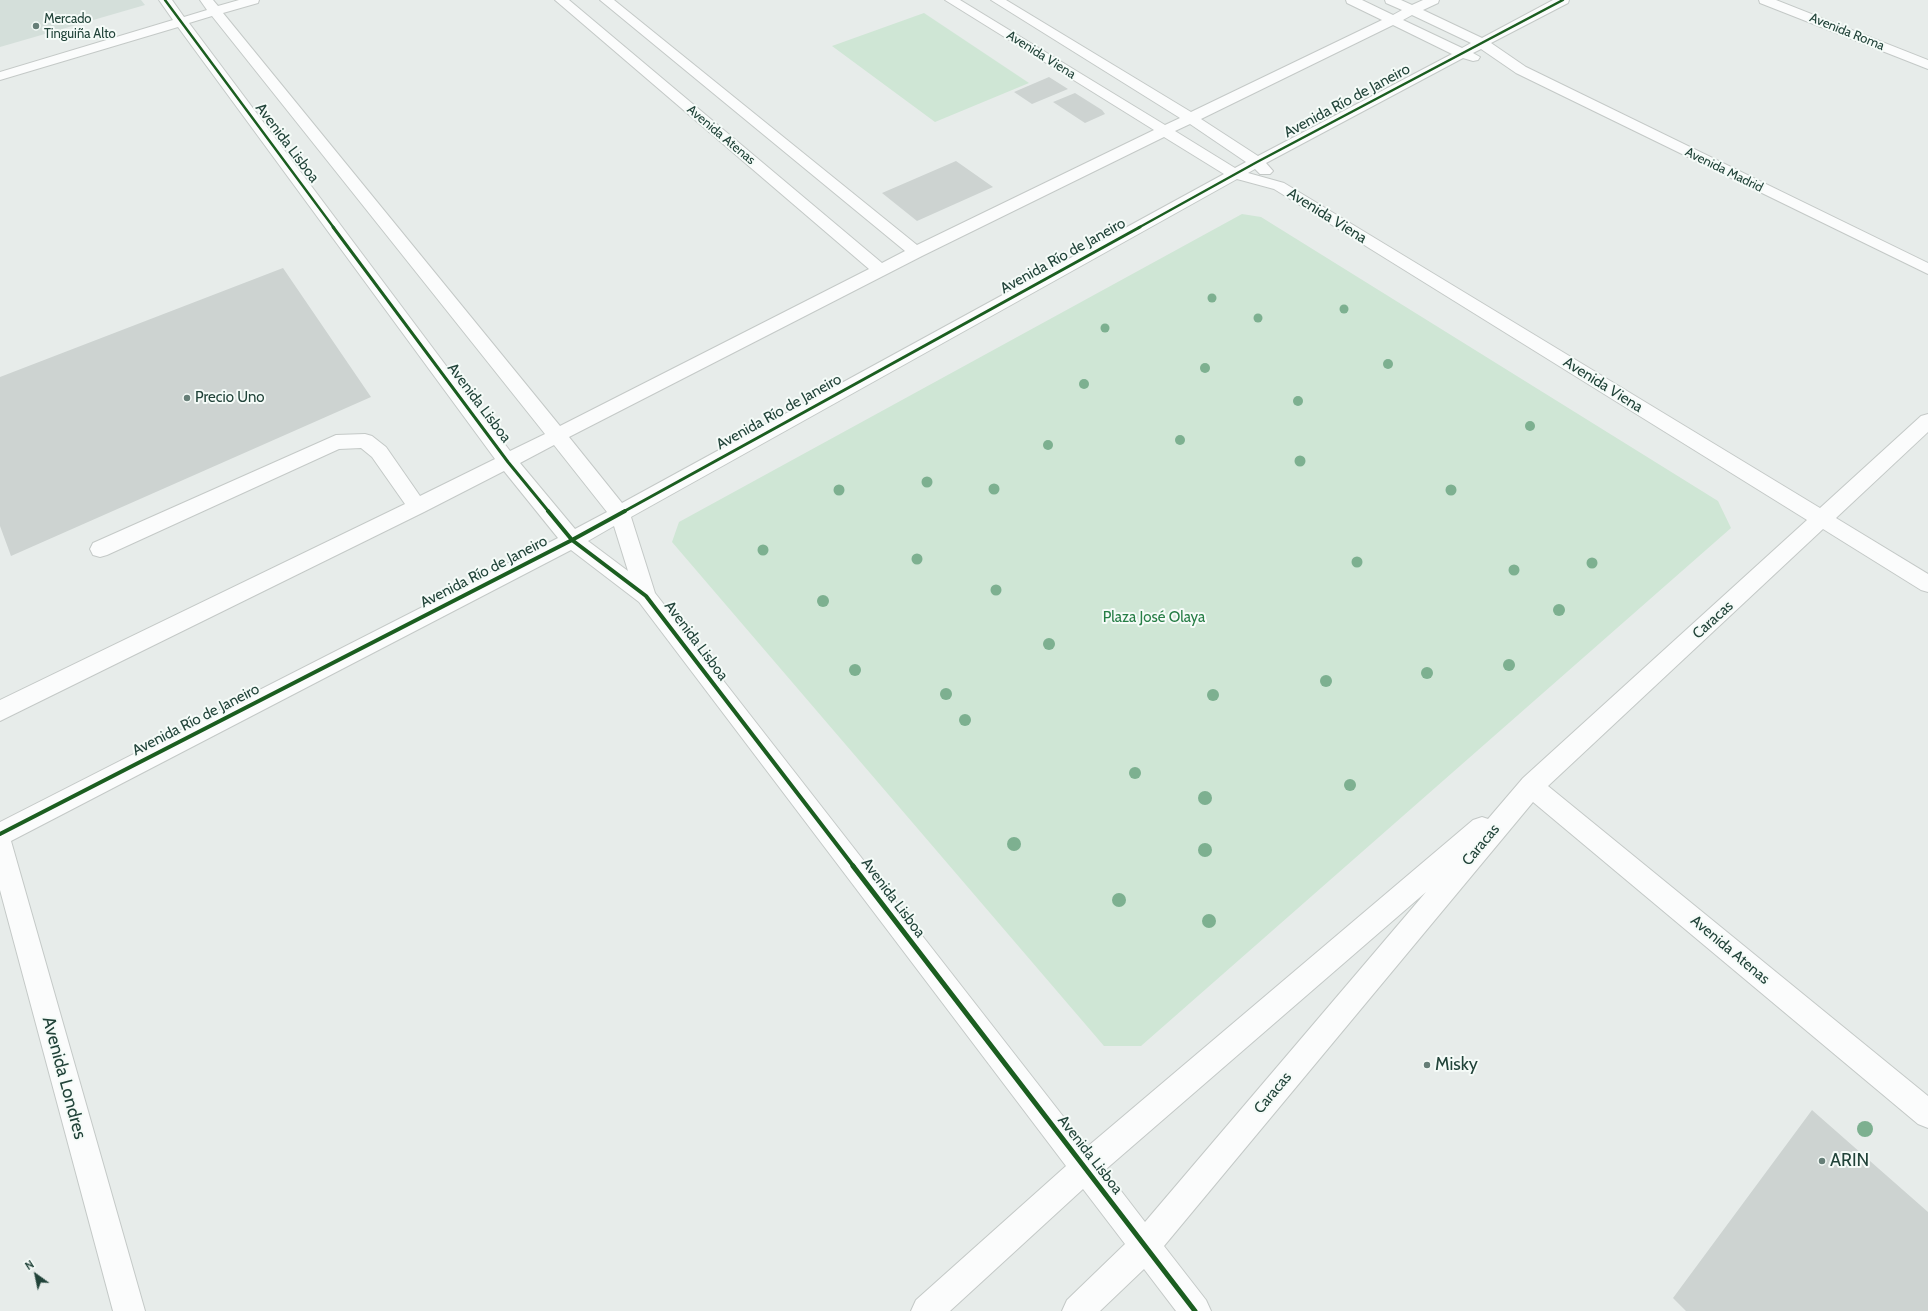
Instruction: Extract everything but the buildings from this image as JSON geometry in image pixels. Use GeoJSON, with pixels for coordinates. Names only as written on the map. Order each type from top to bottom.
{"type":"FeatureCollection","features":[{"type":"Feature","properties":{"kind":"street"},"geometry":{"type":"LineString","coordinates":[[0,76],[187,7],[253,0]]}},
{"type":"Feature","properties":{"kind":"street","name":"Avenida Atenas"},"geometry":{"type":"LineString","coordinates":[[561,0],[881,271]]}},
{"type":"Feature","properties":{"kind":"street"},"geometry":{"type":"LineString","coordinates":[[606,0],[916,252]]}},
{"type":"Feature","properties":{"kind":"street","name":"Avenida Viena"},"geometry":{"type":"LineString","coordinates":[[951,0],[1164,132],[1235,174],[1279,186]]}},
{"type":"Feature","properties":{"kind":"street","name":"Avenida Viena"},"geometry":{"type":"LineString","coordinates":[[997,0],[1190,118],[1257,162],[1279,186],[1928,584]]}},
{"type":"Feature","properties":{"kind":"street","name":"Avenida Madrid"},"geometry":{"type":"LineString","coordinates":[[1352,0],[1463,54],[1521,70]]}},
{"type":"Feature","properties":{"kind":"street","name":"Avenida Madrid"},"geometry":{"type":"LineString","coordinates":[[1392,0],[1482,43],[1521,70],[1928,269]]}},
{"type":"Feature","properties":{"kind":"street"},"geometry":{"type":"LineString","coordinates":[[0,711],[508,462],[916,252],[1433,0]]}},
{"type":"Feature","properties":{"kind":"street","name":"Avenida Río de Janeiro"},"geometry":{"type":"LineString","coordinates":[[0,834],[572,540],[1257,162],[1563,0]]}},
{"type":"Feature","properties":{"kind":"street","name":"Avenida Roma"},"geometry":{"type":"LineString","coordinates":[[1765,0],[1928,64]]}},
{"type":"Feature","properties":{"kind":"street","name":"Avenida Lisboa"},"geometry":{"type":"LineString","coordinates":[[187,7],[557,436],[620,514],[646,596]]}},
{"type":"Feature","properties":{"kind":"street","name":"Avenida Lisboa"},"geometry":{"type":"LineString","coordinates":[[187,7],[508,462],[572,540],[646,596],[1195,1311]]}},
{"type":"Feature","properties":{"kind":"street","name":"Caracas"},"geometry":{"type":"LineString","coordinates":[[1078,1311],[1145,1246],[1531,786],[1928,421]]}},
{"type":"Feature","properties":{"kind":"street"},"geometry":{"type":"LineString","coordinates":[[100,549],[336,442],[365,441],[379,452],[417,507]]}},
{"type":"Feature","properties":{"kind":"street"},"geometry":{"type":"LineString","coordinates":[[927,1311],[1085,1168],[1531,786]]}},
{"type":"Feature","properties":{"kind":"street","name":"Avenida Atenas"},"geometry":{"type":"LineString","coordinates":[[1531,786],[1928,1114]]}},
{"type":"Feature","properties":{"kind":"street","name":"Avenida Londres"},"geometry":{"type":"LineString","coordinates":[[0,844],[129,1311]]}},
{"type":"Feature","properties":{"kind":"shaded area","name":"Mercado Tinguiña Alto"},"geometry":{"type":"Polygon","coordinates":[[[0,0],[141,0],[145,5],[0,47],[0,0]]]}},
{"type":"Feature","properties":{"kind":"green space"},"geometry":{"type":"Polygon","coordinates":[[[924,13],[1029,83],[935,122],[832,46],[924,13]]]}},
{"type":"Feature","properties":{"kind":"green space","name":"Plaza José Olaya"},"geometry":{"type":"Polygon","coordinates":[[[1242,214],[1261,217],[1718,501],[1731,528],[1141,1046],[1104,1046],[672,542],[679,522],[1242,214]]]}},
{"type":"Feature","properties":{"kind":"cycle path"},"geometry":{"type":"LineString","coordinates":[[165,0],[508,462],[572,540],[646,596],[1195,1311]]}},
{"type":"Feature","properties":{"kind":"cycle path"},"geometry":{"type":"LineString","coordinates":[[0,834],[572,540],[1257,162],[1563,0]]}},
{"type":"Feature","properties":{"kind":"place","name":"Mercado Tinguiña Alto"},"geometry":{"type":"Point","coordinates":[36,26]}},
{"type":"Feature","properties":{"kind":"place","name":"Precio Uno"},"geometry":{"type":"Point","coordinates":[187,398]}},
{"type":"Feature","properties":{"kind":"place","name":"Misky"},"geometry":{"type":"Point","coordinates":[1427,1065]}},
{"type":"Feature","properties":{"kind":"place","name":"ARIN"},"geometry":{"type":"Point","coordinates":[1822,1161]}}]}
